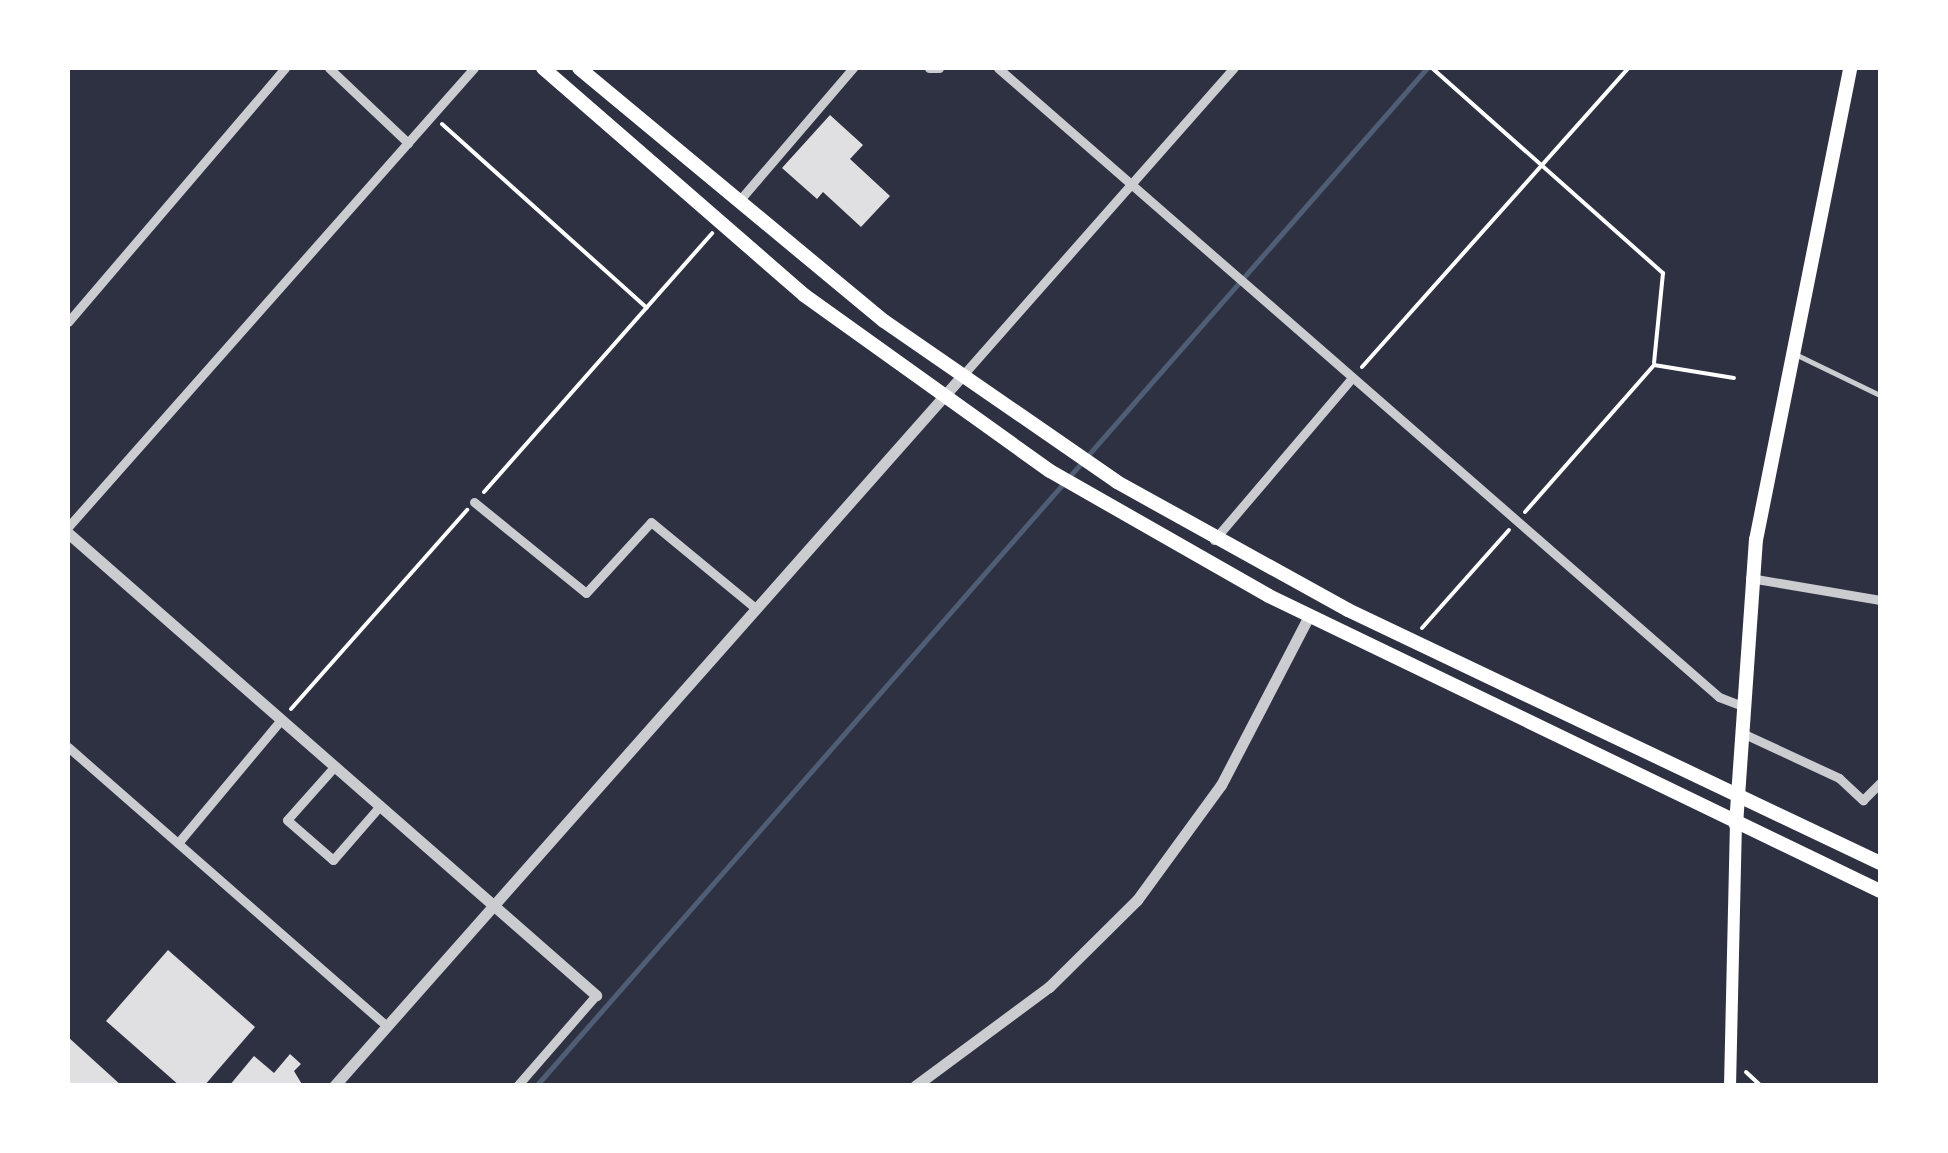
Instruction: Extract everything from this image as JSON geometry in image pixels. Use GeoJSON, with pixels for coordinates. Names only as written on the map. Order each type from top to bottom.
{"type":"FeatureCollection","features":[{"type":"Feature","properties":{"kind":"main road"},"geometry":{"type":"LineString","coordinates":[[543,68],[721,223],[942,398],[1164,540],[1309,616],[1736,825],[1880,891]]}},
{"type":"Feature","properties":{"kind":"main road"},"geometry":{"type":"LineString","coordinates":[[579,68],[738,202],[960,378],[1214,540],[1413,640],[1880,862]]}},
{"type":"Feature","properties":{"kind":"main road"},"geometry":{"type":"LineString","coordinates":[[1730,1086],[1738,731],[1750,578],[1850,68]]}},
{"type":"Feature","properties":{"kind":"street"},"geometry":{"type":"LineString","coordinates":[[68,322],[285,68]]}},
{"type":"Feature","properties":{"kind":"street"},"geometry":{"type":"LineString","coordinates":[[328,68],[408,143]]}},
{"type":"Feature","properties":{"kind":"street"},"geometry":{"type":"LineString","coordinates":[[474,68],[68,530],[596,995],[517,1086]]}},
{"type":"Feature","properties":{"kind":"street"},"geometry":{"type":"LineString","coordinates":[[738,202],[852,68]]}},
{"type":"Feature","properties":{"kind":"street"},"geometry":{"type":"LineString","coordinates":[[928,68],[939,68]]}},
{"type":"Feature","properties":{"kind":"street"},"geometry":{"type":"LineString","coordinates":[[998,68],[1719,698],[1740,705]]}},
{"type":"Feature","properties":{"kind":"street"},"geometry":{"type":"LineString","coordinates":[[334,1086],[1234,68]]}},
{"type":"Feature","properties":{"kind":"street"},"geometry":{"type":"LineString","coordinates":[[1214,540],[1352,378]]}},
{"type":"Feature","properties":{"kind":"street"},"geometry":{"type":"LineString","coordinates":[[474,502],[586,593],[652,522],[754,607]]}},
{"type":"Feature","properties":{"kind":"street"},"geometry":{"type":"LineString","coordinates":[[1750,578],[1880,600]]}},
{"type":"Feature","properties":{"kind":"street"},"geometry":{"type":"LineString","coordinates":[[915,1086],[1049,987],[1137,900],[1221,785],[1309,616]]}},
{"type":"Feature","properties":{"kind":"street"},"geometry":{"type":"LineString","coordinates":[[178,842],[281,720]]}},
{"type":"Feature","properties":{"kind":"street"},"geometry":{"type":"LineString","coordinates":[[1738,731],[1838,778],[1863,800],[1880,783]]}},
{"type":"Feature","properties":{"kind":"street"},"geometry":{"type":"LineString","coordinates":[[68,747],[386,1025]]}},
{"type":"Feature","properties":{"kind":"street"},"geometry":{"type":"LineString","coordinates":[[335,766],[287,820],[334,860],[380,806]]}},
{"type":"Feature","properties":{"kind":"lane"},"geometry":{"type":"LineString","coordinates":[[1792,352],[1880,395]]}},
{"type":"Feature","properties":{"kind":"path"},"geometry":{"type":"LineString","coordinates":[[1413,640],[1654,365],[1663,274],[1432,68]]}},
{"type":"Feature","properties":{"kind":"path"},"geometry":{"type":"LineString","coordinates":[[1352,378],[1628,68]]}},
{"type":"Feature","properties":{"kind":"path"},"geometry":{"type":"LineString","coordinates":[[433,116],[647,308]]}},
{"type":"Feature","properties":{"kind":"path"},"geometry":{"type":"LineString","coordinates":[[281,720],[721,223]]}},
{"type":"Feature","properties":{"kind":"path"},"geometry":{"type":"LineString","coordinates":[[1654,365],[1734,378]]}},
{"type":"Feature","properties":{"kind":"building"},"geometry":{"type":"Polygon","coordinates":[[[830,115],[863,145],[850,159],[890,196],[861,227],[823,192],[817,199],[782,168],[830,115]]]}},
{"type":"Feature","properties":{"kind":"building"},"geometry":{"type":"Polygon","coordinates":[[[168,950],[255,1027],[204,1086],[180,1086],[106,1021],[168,950]]]}},
{"type":"Feature","properties":{"kind":"building"},"geometry":{"type":"Polygon","coordinates":[[[68,1037],[122,1086],[68,1086],[68,1037]]]}},
{"type":"Feature","properties":{"kind":"building"},"geometry":{"type":"Polygon","coordinates":[[[290,1054],[301,1064],[294,1071],[303,1086],[229,1086],[254,1056],[274,1073],[290,1054]]]}},
{"type":"Feature","properties":{"kind":"waterway"},"geometry":{"type":"LineString","coordinates":[[536,1086],[1427,68]]}}]}
